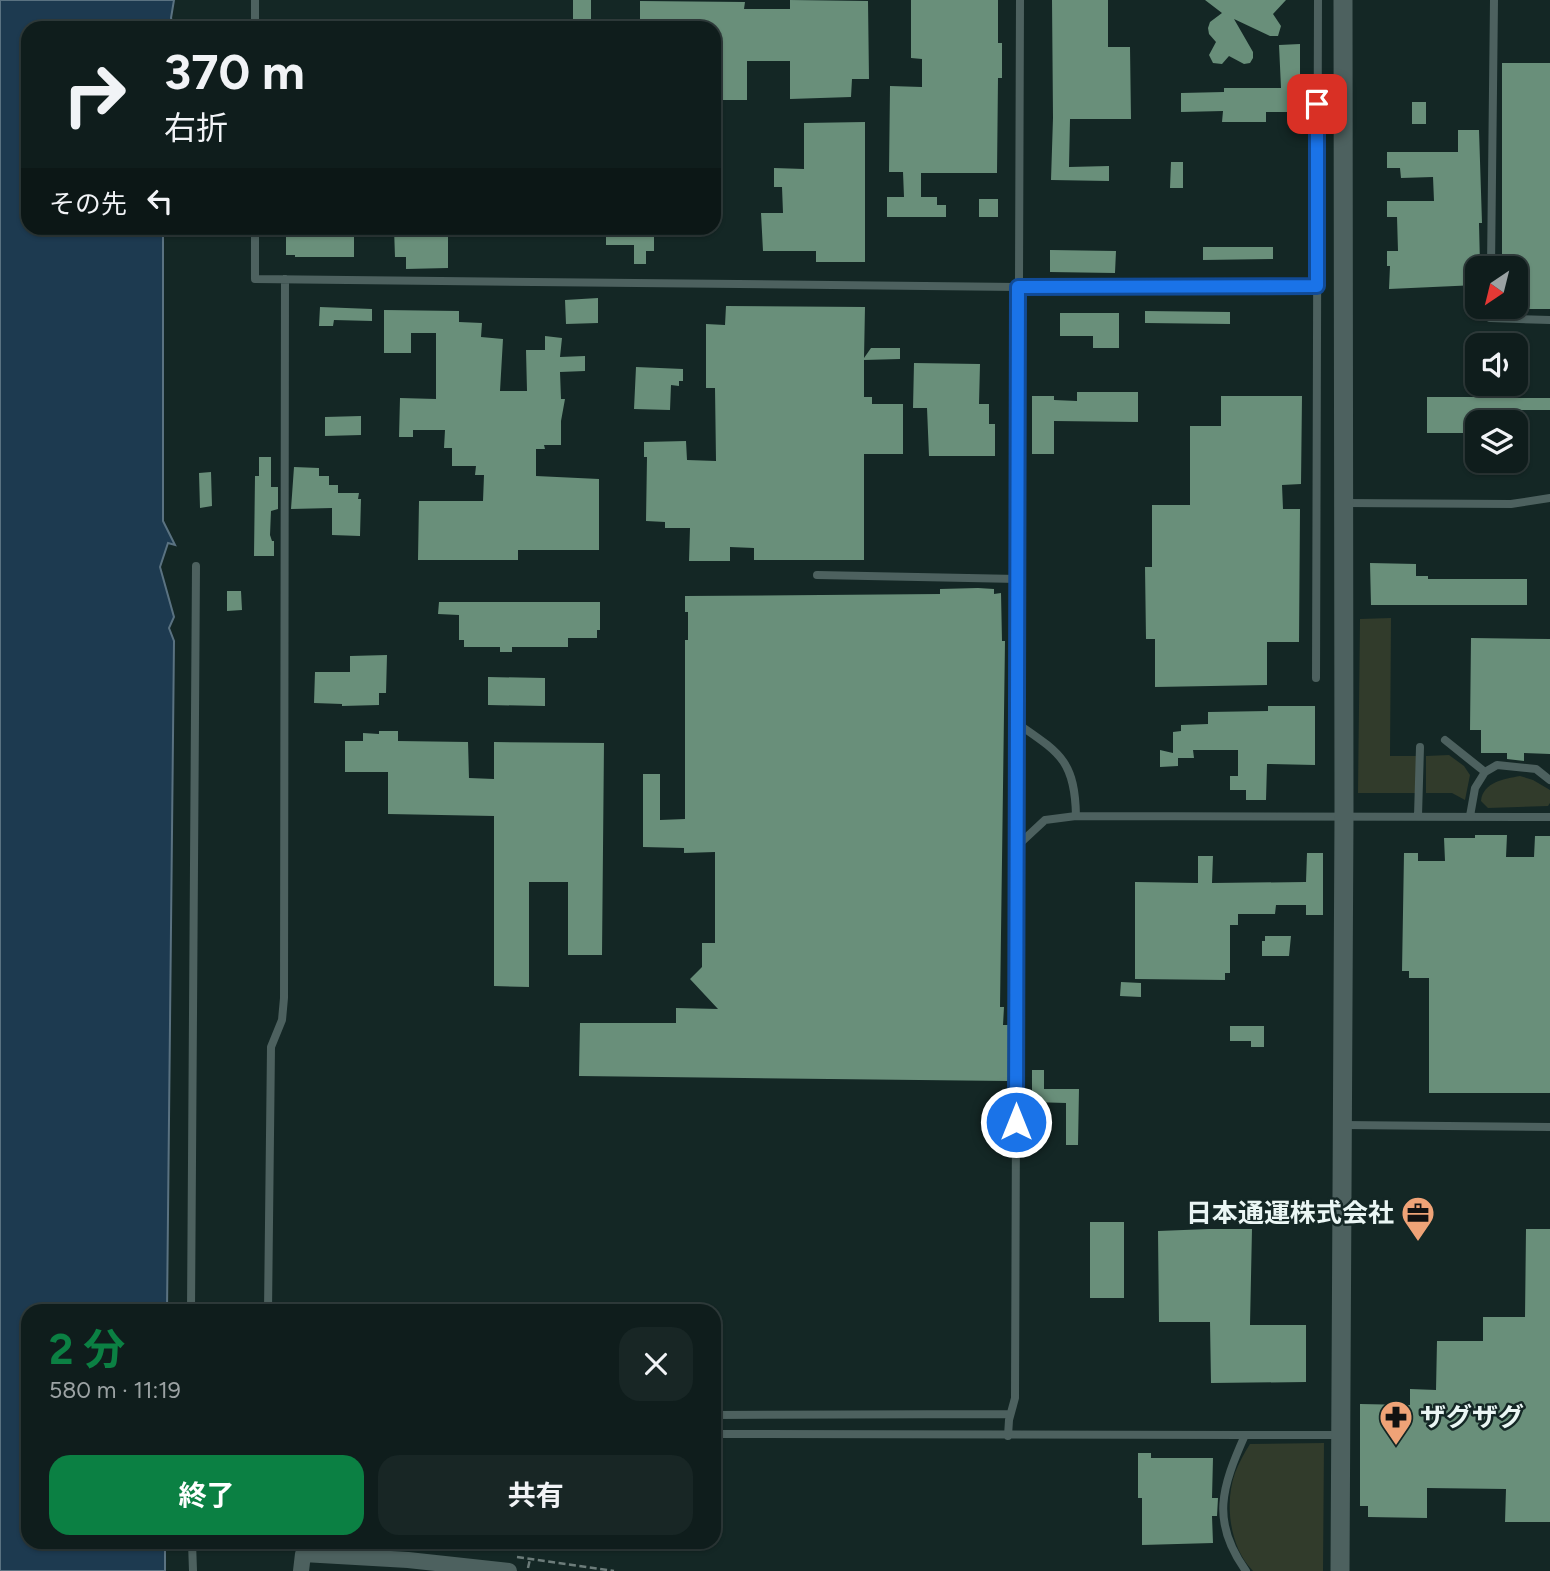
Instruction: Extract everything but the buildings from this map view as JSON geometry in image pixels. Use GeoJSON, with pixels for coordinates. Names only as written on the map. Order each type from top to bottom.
{"type":"FeatureCollection","features":[{"type":"Feature","properties":{"kind":"street"},"geometry":{"type":"LineString","coordinates":[[1340,1571],[1344,816],[1343,0]]}},
{"type":"Feature","properties":{"kind":"street"},"geometry":{"type":"LineString","coordinates":[[301,1571],[306,1549]]}},
{"type":"Feature","properties":{"kind":"street"},"geometry":{"type":"LineString","coordinates":[[315,1549],[509,1571]]}},
{"type":"Feature","properties":{"kind":"lane"},"geometry":{"type":"LineString","coordinates":[[255,0],[255,21]]}},
{"type":"Feature","properties":{"kind":"lane"},"geometry":{"type":"LineString","coordinates":[[1008,1436],[1015,1398],[1020,0]]}},
{"type":"Feature","properties":{"kind":"lane"},"geometry":{"type":"LineString","coordinates":[[1316,678],[1318,0]]}},
{"type":"Feature","properties":{"kind":"lane"},"geometry":{"type":"LineString","coordinates":[[1491,256],[1494,0]]}},
{"type":"Feature","properties":{"kind":"lane"},"geometry":{"type":"LineString","coordinates":[[255,235],[255,279],[1018,287],[1317,286]]}},
{"type":"Feature","properties":{"kind":"lane"},"geometry":{"type":"LineString","coordinates":[[268,1304],[271,1047],[282,1020],[284,999],[285,279]]}},
{"type":"Feature","properties":{"kind":"lane"},"geometry":{"type":"LineString","coordinates":[[1520,319],[1550,320]]}},
{"type":"Feature","properties":{"kind":"lane"},"geometry":{"type":"LineString","coordinates":[[1344,503],[1511,504],[1550,498]]}},
{"type":"Feature","properties":{"kind":"lane"},"geometry":{"type":"LineString","coordinates":[[191,1304],[196,566]]}},
{"type":"Feature","properties":{"kind":"lane"},"geometry":{"type":"LineString","coordinates":[[817,575],[1019,579]]}},
{"type":"Feature","properties":{"kind":"lane"},"geometry":{"type":"LineString","coordinates":[[1018,724],[1053,748],[1066,762],[1076,816]]}},
{"type":"Feature","properties":{"kind":"lane"},"geometry":{"type":"LineString","coordinates":[[1445,740],[1485,772]]}},
{"type":"Feature","properties":{"kind":"lane"},"geometry":{"type":"LineString","coordinates":[[1418,816],[1420,747]]}},
{"type":"Feature","properties":{"kind":"lane"},"geometry":{"type":"LineString","coordinates":[[1470,816],[1475,788],[1485,772],[1497,765],[1536,769],[1550,780]]}},
{"type":"Feature","properties":{"kind":"lane"},"geometry":{"type":"LineString","coordinates":[[1017,846],[1045,820],[1076,816],[1550,817]]}},
{"type":"Feature","properties":{"kind":"lane"},"geometry":{"type":"LineString","coordinates":[[1343,1125],[1550,1127]]}},
{"type":"Feature","properties":{"kind":"lane"},"geometry":{"type":"LineString","coordinates":[[721,1415],[1010,1414]]}},
{"type":"Feature","properties":{"kind":"lane"},"geometry":{"type":"LineString","coordinates":[[721,1434],[1341,1435]]}},
{"type":"Feature","properties":{"kind":"lane"},"geometry":{"type":"LineString","coordinates":[[1245,1435],[1226,1479],[1222,1501],[1225,1532],[1236,1557],[1246,1571]]}},
{"type":"Feature","properties":{"kind":"lane"},"geometry":{"type":"LineString","coordinates":[[192,1549],[193,1571]]}},
{"type":"Feature","properties":{"kind":"path"},"geometry":{"type":"LineString","coordinates":[[528,1568],[530,1559]]}},
{"type":"Feature","properties":{"kind":"green space"},"geometry":{"type":"Polygon","coordinates":[[[1391,618],[1390,756],[1416,756],[1416,793],[1358,793],[1360,619],[1391,618]]]}},
{"type":"Feature","properties":{"kind":"green space"},"geometry":{"type":"Polygon","coordinates":[[[1449,755],[1464,766],[1470,775],[1465,800],[1452,793],[1426,793],[1426,756],[1449,755]]]}},
{"type":"Feature","properties":{"kind":"green space"},"geometry":{"type":"Polygon","coordinates":[[[1520,776],[1550,790],[1548,806],[1488,808],[1481,801],[1490,786],[1501,780],[1520,776]]]}},
{"type":"Feature","properties":{"kind":"green space"},"geometry":{"type":"Polygon","coordinates":[[[1324,1443],[1323,1571],[1253,1571],[1234,1538],[1230,1512],[1232,1485],[1244,1454],[1250,1444],[1324,1443]]]}},
{"type":"Feature","properties":{"kind":"water"},"geometry":{"type":"Polygon","coordinates":[[[0,0],[174,0],[172,21],[21,21],[21,235],[163,235],[163,521],[175,545],[168,543],[160,567],[174,617],[169,628],[174,641],[167,1304],[21,1304],[21,1549],[165,1549],[165,1571],[0,1571],[0,0]]]}},
{"type":"Feature","properties":{"kind":"place","name":"日本通運株式会社"},"geometry":{"type":"Point","coordinates":[1418,1243]}},
{"type":"Feature","properties":{"kind":"place","name":"ザグザグ"},"geometry":{"type":"Point","coordinates":[1396,1447]}},
{"type":"Feature","properties":{"kind":"route"},"geometry":{"type":"LineString","coordinates":[[1016,1122],[1018,287],[1317,286],[1317,104]]}}]}
